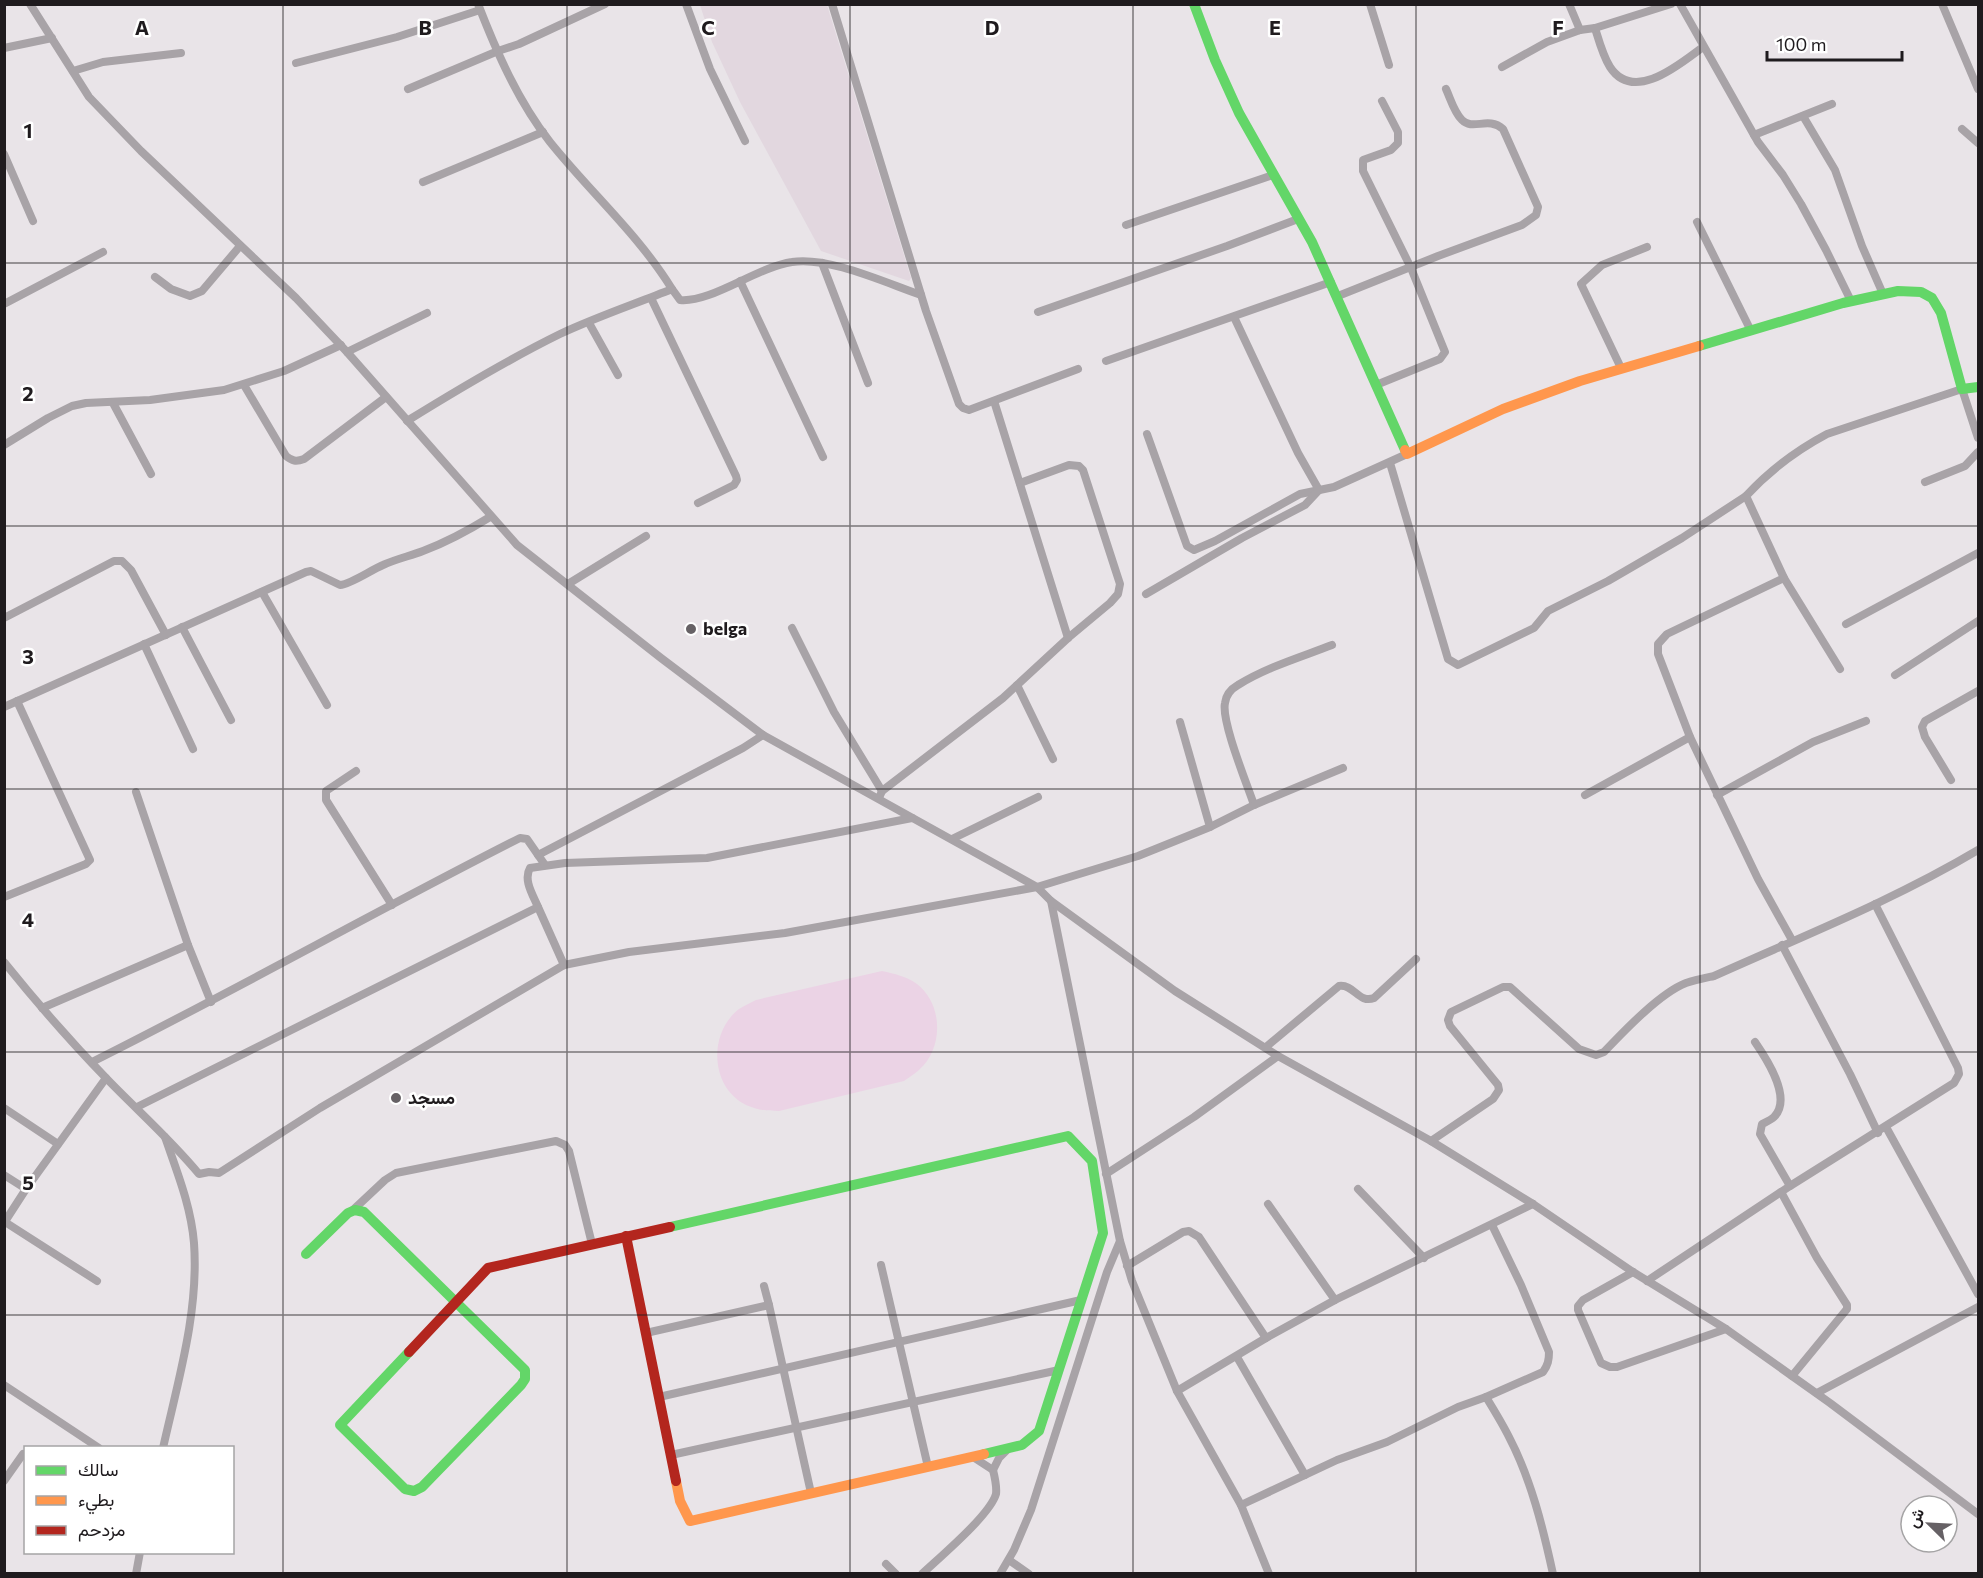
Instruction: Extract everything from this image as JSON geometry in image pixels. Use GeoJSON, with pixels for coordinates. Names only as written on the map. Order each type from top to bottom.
{"type":"FeatureCollection","features":[{"type":"Feature","properties":{"kind":"street"},"geometry":{"type":"LineString","coordinates":[[30,4],[89,97],[141,151],[296,298],[344,349],[490,517],[517,544],[661,658],[763,735],[881,795],[912,818],[1037,887],[1051,902],[1175,991],[1278,1056],[1431,1141],[1533,1204],[1647,1281],[1726,1329],[1978,1514]]}},
{"type":"Feature","properties":{"kind":"street"},"geometry":{"type":"LineString","coordinates":[[408,89],[519,44],[605,4]]}},
{"type":"Feature","properties":{"kind":"street"},"geometry":{"type":"LineString","coordinates":[[686,4],[710,69],[744,141]]}},
{"type":"Feature","properties":{"kind":"street"},"geometry":{"type":"LineString","coordinates":[[832,4],[921,295],[959,404],[969,410],[1078,369]]}},
{"type":"Feature","properties":{"kind":"street"},"geometry":{"type":"LineString","coordinates":[[1194,4],[1215,60],[1239,113],[1338,296],[1407,454]]}},
{"type":"Feature","properties":{"kind":"street"},"geometry":{"type":"LineString","coordinates":[[1370,4],[1389,65]]}},
{"type":"Feature","properties":{"kind":"street"},"geometry":{"type":"LineString","coordinates":[[1569,4],[1580,30]]}},
{"type":"Feature","properties":{"kind":"street"},"geometry":{"type":"LineString","coordinates":[[1503,67],[1547,42],[1580,30],[1595,28],[1671,4]]}},
{"type":"Feature","properties":{"kind":"street"},"geometry":{"type":"LineString","coordinates":[[1680,4],[1754,135],[1783,174],[1801,204],[1851,301]]}},
{"type":"Feature","properties":{"kind":"street"},"geometry":{"type":"LineString","coordinates":[[1942,4],[1978,89]]}},
{"type":"Feature","properties":{"kind":"street"},"geometry":{"type":"LineString","coordinates":[[296,63],[397,37],[479,7],[510,78],[543,132],[580,179],[610,208],[646,249],[680,300],[697,300],[772,267],[793,262],[822,263],[921,295]]}},
{"type":"Feature","properties":{"kind":"street"},"geometry":{"type":"LineString","coordinates":[[1595,28],[1610,67],[1618,76],[1630,81],[1649,81],[1667,73],[1703,47]]}},
{"type":"Feature","properties":{"kind":"street"},"geometry":{"type":"LineString","coordinates":[[4,48],[52,38]]}},
{"type":"Feature","properties":{"kind":"street"},"geometry":{"type":"LineString","coordinates":[[72,71],[103,62],[181,53]]}},
{"type":"Feature","properties":{"kind":"street"},"geometry":{"type":"LineString","coordinates":[[1338,296],[1522,225],[1538,212],[1538,207],[1503,129],[1493,122],[1472,124],[1464,122],[1457,113],[1446,89]]}},
{"type":"Feature","properties":{"kind":"street"},"geometry":{"type":"LineString","coordinates":[[1376,385],[1444,356],[1444,348],[1411,268],[1362,165],[1363,160],[1391,150],[1398,143],[1398,132],[1382,101]]}},
{"type":"Feature","properties":{"kind":"street"},"geometry":{"type":"LineString","coordinates":[[1754,135],[1832,104]]}},
{"type":"Feature","properties":{"kind":"street"},"geometry":{"type":"LineString","coordinates":[[1803,116],[1835,170],[1862,246],[1883,294]]}},
{"type":"Feature","properties":{"kind":"street"},"geometry":{"type":"LineString","coordinates":[[1962,129],[1978,143]]}},
{"type":"Feature","properties":{"kind":"street"},"geometry":{"type":"LineString","coordinates":[[423,182],[543,132]]}},
{"type":"Feature","properties":{"kind":"street"},"geometry":{"type":"LineString","coordinates":[[4,154],[33,221]]}},
{"type":"Feature","properties":{"kind":"street"},"geometry":{"type":"LineString","coordinates":[[1126,225],[1273,174]]}},
{"type":"Feature","properties":{"kind":"street"},"geometry":{"type":"LineString","coordinates":[[1038,312],[1298,219]]}},
{"type":"Feature","properties":{"kind":"street"},"geometry":{"type":"LineString","coordinates":[[1697,222],[1751,331]]}},
{"type":"Feature","properties":{"kind":"street"},"geometry":{"type":"LineString","coordinates":[[155,277],[171,289],[190,296],[202,291],[240,246]]}},
{"type":"Feature","properties":{"kind":"street"},"geometry":{"type":"LineString","coordinates":[[1621,368],[1581,284],[1602,265],[1647,247]]}},
{"type":"Feature","properties":{"kind":"street"},"geometry":{"type":"LineString","coordinates":[[4,304],[102,252]]}},
{"type":"Feature","properties":{"kind":"street"},"geometry":{"type":"LineString","coordinates":[[822,263],[867,383]]}},
{"type":"Feature","properties":{"kind":"street"},"geometry":{"type":"LineString","coordinates":[[740,281],[823,457]]}},
{"type":"Feature","properties":{"kind":"street"},"geometry":{"type":"LineString","coordinates":[[1106,361],[1331,282]]}},
{"type":"Feature","properties":{"kind":"street"},"geometry":{"type":"LineString","coordinates":[[407,421],[487,371],[563,333],[672,289]]}},
{"type":"Feature","properties":{"kind":"street"},"geometry":{"type":"LineString","coordinates":[[1147,434],[1187,546],[1194,550],[1215,541],[1300,494],[1334,487],[1503,409],[1580,381],[1851,301],[1912,290],[1932,298],[1941,313],[1978,438]]}},
{"type":"Feature","properties":{"kind":"street"},"geometry":{"type":"LineString","coordinates":[[651,297],[737,480],[734,484],[698,503]]}},
{"type":"Feature","properties":{"kind":"street"},"geometry":{"type":"LineString","coordinates":[[4,446],[48,418],[72,406],[201,394],[244,385],[344,349],[427,313]]}},
{"type":"Feature","properties":{"kind":"street"},"geometry":{"type":"LineString","coordinates":[[1234,317],[1298,453],[1319,490]]}},
{"type":"Feature","properties":{"kind":"street"},"geometry":{"type":"LineString","coordinates":[[589,322],[618,375]]}},
{"type":"Feature","properties":{"kind":"street"},"geometry":{"type":"LineString","coordinates":[[244,385],[286,456],[298,461],[304,459],[386,397]]}},
{"type":"Feature","properties":{"kind":"street"},"geometry":{"type":"LineString","coordinates":[[1390,463],[1448,659],[1458,665],[1533,628],[1548,610],[1608,581],[1682,538],[1746,496],[1759,482],[1810,443],[1827,434],[1962,389],[1978,387]]}},
{"type":"Feature","properties":{"kind":"street"},"geometry":{"type":"LineString","coordinates":[[994,401],[1068,638]]}},
{"type":"Feature","properties":{"kind":"street"},"geometry":{"type":"LineString","coordinates":[[113,403],[150,474]]}},
{"type":"Feature","properties":{"kind":"street"},"geometry":{"type":"LineString","coordinates":[[1925,482],[1965,466],[1978,452]]}},
{"type":"Feature","properties":{"kind":"street"},"geometry":{"type":"LineString","coordinates":[[881,795],[1003,698],[1118,594],[1120,584],[1083,470],[1079,466],[1069,465],[1020,483]]}},
{"type":"Feature","properties":{"kind":"street"},"geometry":{"type":"LineString","coordinates":[[1146,594],[1242,538],[1305,505],[1319,490]]}},
{"type":"Feature","properties":{"kind":"street"},"geometry":{"type":"LineString","coordinates":[[1746,496],[1784,578],[1840,669]]}},
{"type":"Feature","properties":{"kind":"street"},"geometry":{"type":"LineString","coordinates":[[4,707],[311,571],[340,585],[345,585],[363,573],[385,563],[463,534],[490,517]]}},
{"type":"Feature","properties":{"kind":"street"},"geometry":{"type":"LineString","coordinates":[[568,584],[646,537]]}},
{"type":"Feature","properties":{"kind":"street"},"geometry":{"type":"LineString","coordinates":[[1846,624],[1978,553]]}},
{"type":"Feature","properties":{"kind":"street"},"geometry":{"type":"LineString","coordinates":[[4,618],[114,561],[122,561],[131,570],[166,634]]}},
{"type":"Feature","properties":{"kind":"street"},"geometry":{"type":"LineString","coordinates":[[1784,578],[1667,634],[1658,644],[1658,654],[1690,737],[1717,795],[1758,879],[1792,940]]}},
{"type":"Feature","properties":{"kind":"street"},"geometry":{"type":"LineString","coordinates":[[262,592],[327,705]]}},
{"type":"Feature","properties":{"kind":"street"},"geometry":{"type":"LineString","coordinates":[[1895,675],[1978,621]]}},
{"type":"Feature","properties":{"kind":"street"},"geometry":{"type":"LineString","coordinates":[[182,627],[231,720]]}},
{"type":"Feature","properties":{"kind":"street"},"geometry":{"type":"LineString","coordinates":[[792,628],[834,712],[881,795]]}},
{"type":"Feature","properties":{"kind":"street"},"geometry":{"type":"LineString","coordinates":[[144,644],[193,749]]}},
{"type":"Feature","properties":{"kind":"street"},"geometry":{"type":"LineString","coordinates":[[1254,805],[1226,721],[1224,705],[1228,693],[1237,685],[1265,672],[1332,645]]}},
{"type":"Feature","properties":{"kind":"street"},"geometry":{"type":"LineString","coordinates":[[1017,685],[1053,759]]}},
{"type":"Feature","properties":{"kind":"street"},"geometry":{"type":"LineString","coordinates":[[1951,780],[1925,737],[1922,727],[1925,721],[1978,691]]}},
{"type":"Feature","properties":{"kind":"street"},"geometry":{"type":"LineString","coordinates":[[4,897],[86,864],[90,860],[17,701]]}},
{"type":"Feature","properties":{"kind":"street"},"geometry":{"type":"LineString","coordinates":[[1717,795],[1813,742],[1866,721]]}},
{"type":"Feature","properties":{"kind":"street"},"geometry":{"type":"LineString","coordinates":[[1180,722],[1210,827]]}},
{"type":"Feature","properties":{"kind":"street"},"geometry":{"type":"LineString","coordinates":[[538,855],[743,748],[763,735]]}},
{"type":"Feature","properties":{"kind":"street"},"geometry":{"type":"LineString","coordinates":[[1585,795],[1690,737]]}},
{"type":"Feature","properties":{"kind":"street"},"geometry":{"type":"LineString","coordinates":[[4,962],[42,1008],[106,1078],[163,1133],[199,1174],[219,1173],[320,1108],[564,965],[629,952],[785,933],[1037,887],[1138,856],[1343,768]]}},
{"type":"Feature","properties":{"kind":"street"},"geometry":{"type":"LineString","coordinates":[[356,771],[326,791],[326,801],[392,904]]}},
{"type":"Feature","properties":{"kind":"street"},"geometry":{"type":"LineString","coordinates":[[136,792],[188,945],[211,1002]]}},
{"type":"Feature","properties":{"kind":"street"},"geometry":{"type":"LineString","coordinates":[[952,839],[1038,797]]}},
{"type":"Feature","properties":{"kind":"street"},"geometry":{"type":"LineString","coordinates":[[564,965],[526,875],[530,868],[565,863],[707,858],[912,818]]}},
{"type":"Feature","properties":{"kind":"street"},"geometry":{"type":"LineString","coordinates":[[92,1062],[211,1002],[520,838],[526,839],[545,865]]}},
{"type":"Feature","properties":{"kind":"street"},"geometry":{"type":"LineString","coordinates":[[1431,1141],[1493,1099],[1499,1090],[1450,1026],[1448,1020],[1451,1012],[1503,987],[1509,987],[1579,1049],[1596,1055],[1604,1052],[1657,1002],[1687,982],[1714,976],[1875,904],[1938,874],[1978,850]]}},
{"type":"Feature","properties":{"kind":"street"},"geometry":{"type":"LineString","coordinates":[[1051,902],[1127,1266],[1155,1341],[1177,1391],[1241,1505],[1269,1574]]}},
{"type":"Feature","properties":{"kind":"street"},"geometry":{"type":"LineString","coordinates":[[1647,1281],[1790,1186],[1878,1133],[1954,1083],[1959,1074],[1958,1068],[1875,904]]}},
{"type":"Feature","properties":{"kind":"street"},"geometry":{"type":"LineString","coordinates":[[137,1107],[538,907]]}},
{"type":"Feature","properties":{"kind":"street"},"geometry":{"type":"LineString","coordinates":[[42,1008],[188,945]]}},
{"type":"Feature","properties":{"kind":"street"},"geometry":{"type":"LineString","coordinates":[[1782,945],[1850,1074],[1878,1133]]}},
{"type":"Feature","properties":{"kind":"street"},"geometry":{"type":"LineString","coordinates":[[1266,1047],[1339,986],[1345,985],[1353,989],[1362,999],[1374,998],[1416,959]]}},
{"type":"Feature","properties":{"kind":"street"},"geometry":{"type":"LineString","coordinates":[[1755,1042],[1778,1080],[1780,1102],[1775,1117],[1762,1124],[1760,1134],[1790,1186]]}},
{"type":"Feature","properties":{"kind":"street"},"geometry":{"type":"LineString","coordinates":[[1106,1174],[1194,1117],[1278,1056]]}},
{"type":"Feature","properties":{"kind":"street"},"geometry":{"type":"LineString","coordinates":[[97,1281],[5,1222],[106,1078]]}},
{"type":"Feature","properties":{"kind":"street"},"geometry":{"type":"LineString","coordinates":[[4,1108],[58,1144]]}},
{"type":"Feature","properties":{"kind":"street"},"geometry":{"type":"LineString","coordinates":[[1886,1127],[1978,1294]]}},
{"type":"Feature","properties":{"kind":"street"},"geometry":{"type":"LineString","coordinates":[[163,1133],[185,1193],[194,1242],[195,1278],[186,1340],[163,1446]]}},
{"type":"Feature","properties":{"kind":"street"},"geometry":{"type":"LineString","coordinates":[[353,1210],[363,1210],[370,1216],[454,1302],[525,1370],[525,1379],[422,1487],[414,1491],[405,1489],[340,1425],[454,1302],[488,1268],[626,1236],[1068,1136],[1092,1161],[1103,1233],[1039,1431],[1022,1445],[690,1521],[680,1501],[626,1236]]}},
{"type":"Feature","properties":{"kind":"street"},"geometry":{"type":"LineString","coordinates":[[306,1254],[385,1180],[396,1173],[556,1141],[565,1145],[569,1151],[592,1244]]}},
{"type":"Feature","properties":{"kind":"street"},"geometry":{"type":"LineString","coordinates":[[4,1175],[26,1189]]}},
{"type":"Feature","properties":{"kind":"street"},"geometry":{"type":"LineString","coordinates":[[1358,1189],[1424,1258]]}},
{"type":"Feature","properties":{"kind":"street"},"geometry":{"type":"LineString","coordinates":[[1781,1192],[1817,1258],[1847,1305],[1847,1309],[1792,1376]]}},
{"type":"Feature","properties":{"kind":"street"},"geometry":{"type":"LineString","coordinates":[[1268,1204],[1335,1300]]}},
{"type":"Feature","properties":{"kind":"street"},"geometry":{"type":"LineString","coordinates":[[1177,1391],[1335,1300],[1533,1204]]}},
{"type":"Feature","properties":{"kind":"street"},"geometry":{"type":"LineString","coordinates":[[1241,1505],[1337,1460],[1387,1442],[1458,1407],[1543,1372],[1548,1365],[1549,1352],[1492,1225]]}},
{"type":"Feature","properties":{"kind":"street"},"geometry":{"type":"LineString","coordinates":[[1127,1266],[1183,1232],[1194,1233],[1199,1237],[1266,1338]]}},
{"type":"Feature","properties":{"kind":"street"},"geometry":{"type":"LineString","coordinates":[[1000,1574],[1009,1560],[1031,1510],[1107,1272],[1120,1241]]}},
{"type":"Feature","properties":{"kind":"street"},"geometry":{"type":"LineString","coordinates":[[881,1264],[928,1467]]}},
{"type":"Feature","properties":{"kind":"street"},"geometry":{"type":"LineString","coordinates":[[1633,1272],[1583,1300],[1578,1306],[1578,1311],[1601,1363],[1604,1365],[1617,1366],[1726,1329]]}},
{"type":"Feature","properties":{"kind":"street"},"geometry":{"type":"LineString","coordinates":[[764,1286],[811,1493]]}},
{"type":"Feature","properties":{"kind":"street"},"geometry":{"type":"LineString","coordinates":[[659,1397],[1081,1300]]}},
{"type":"Feature","properties":{"kind":"street"},"geometry":{"type":"LineString","coordinates":[[646,1333],[769,1305]]}},
{"type":"Feature","properties":{"kind":"street"},"geometry":{"type":"LineString","coordinates":[[1816,1394],[1978,1307]]}},
{"type":"Feature","properties":{"kind":"street"},"geometry":{"type":"LineString","coordinates":[[1238,1357],[1305,1475]]}},
{"type":"Feature","properties":{"kind":"street"},"geometry":{"type":"LineString","coordinates":[[671,1455],[1059,1370]]}},
{"type":"Feature","properties":{"kind":"street"},"geometry":{"type":"LineString","coordinates":[[4,1385],[96,1446]]}},
{"type":"Feature","properties":{"kind":"street"},"geometry":{"type":"LineString","coordinates":[[1486,1396],[1510,1439],[1527,1481],[1544,1533],[1553,1574]]}},
{"type":"Feature","properties":{"kind":"street"},"geometry":{"type":"LineString","coordinates":[[922,1574],[992,1503],[996,1492],[993,1470],[999,1458],[1009,1448]]}},
{"type":"Feature","properties":{"kind":"street"},"geometry":{"type":"LineString","coordinates":[[4,1481],[23,1454]]}},
{"type":"Feature","properties":{"kind":"street"},"geometry":{"type":"LineString","coordinates":[[973,1456],[993,1470]]}},
{"type":"Feature","properties":{"kind":"street"},"geometry":{"type":"LineString","coordinates":[[136,1574],[140,1554]]}},
{"type":"Feature","properties":{"kind":"street"},"geometry":{"type":"LineString","coordinates":[[1009,1560],[1029,1574]]}},
{"type":"Feature","properties":{"kind":"street"},"geometry":{"type":"LineString","coordinates":[[886,1564],[896,1574]]}},
{"type":"Feature","properties":{"kind":"shaded area"},"geometry":{"type":"Polygon","coordinates":[[[700,5],[827,5],[911,278],[909,281],[821,251],[740,102],[712,42],[700,5]]]}},
{"type":"Feature","properties":{"kind":"shaded area"},"geometry":{"type":"Polygon","coordinates":[[[882,971],[905,977],[917,984],[926,993],[936,1014],[936,1038],[933,1050],[916,1073],[904,1081],[779,1111],[762,1110],[746,1105],[734,1097],[725,1086],[717,1059],[718,1045],[729,1019],[739,1009],[756,1000],[882,971]]]}},
{"type":"Feature","properties":{"kind":"traffic: fast"},"geometry":{"type":"LineString","coordinates":[[1194,4],[1215,60],[1239,113],[1312,242],[1405,450]]}},
{"type":"Feature","properties":{"kind":"traffic: fast"},"geometry":{"type":"LineString","coordinates":[[1699,346],[1843,303],[1898,291],[1921,292],[1932,298],[1941,313],[1962,389],[1978,387]]}},
{"type":"Feature","properties":{"kind":"traffic: fast"},"geometry":{"type":"LineString","coordinates":[[670,1227],[1068,1136],[1092,1161],[1103,1233],[1039,1431],[1022,1445],[984,1454]]}},
{"type":"Feature","properties":{"kind":"traffic: fast"},"geometry":{"type":"LineString","coordinates":[[306,1254],[348,1213],[355,1210],[364,1212],[525,1370],[525,1379],[521,1385],[422,1487],[414,1491],[405,1489],[340,1425],[409,1352]]}},
{"type":"Feature","properties":{"kind":"traffic: slow"},"geometry":{"type":"LineString","coordinates":[[1405,450],[1407,454],[1503,409],[1580,381],[1699,346]]}},
{"type":"Feature","properties":{"kind":"traffic: slow"},"geometry":{"type":"LineString","coordinates":[[676,1481],[680,1501],[690,1521],[984,1454]]}},
{"type":"Feature","properties":{"kind":"traffic: jam"},"geometry":{"type":"LineString","coordinates":[[409,1352],[488,1268],[670,1227]]}},
{"type":"Feature","properties":{"kind":"traffic: jam"},"geometry":{"type":"LineString","coordinates":[[626,1236],[676,1481]]}},
{"type":"Feature","properties":{"kind":"place","name":"belga"},"geometry":{"type":"Point","coordinates":[691,629]}},
{"type":"Feature","properties":{"kind":"place","name":"مسجد"},"geometry":{"type":"Point","coordinates":[396,1098]}}]}
